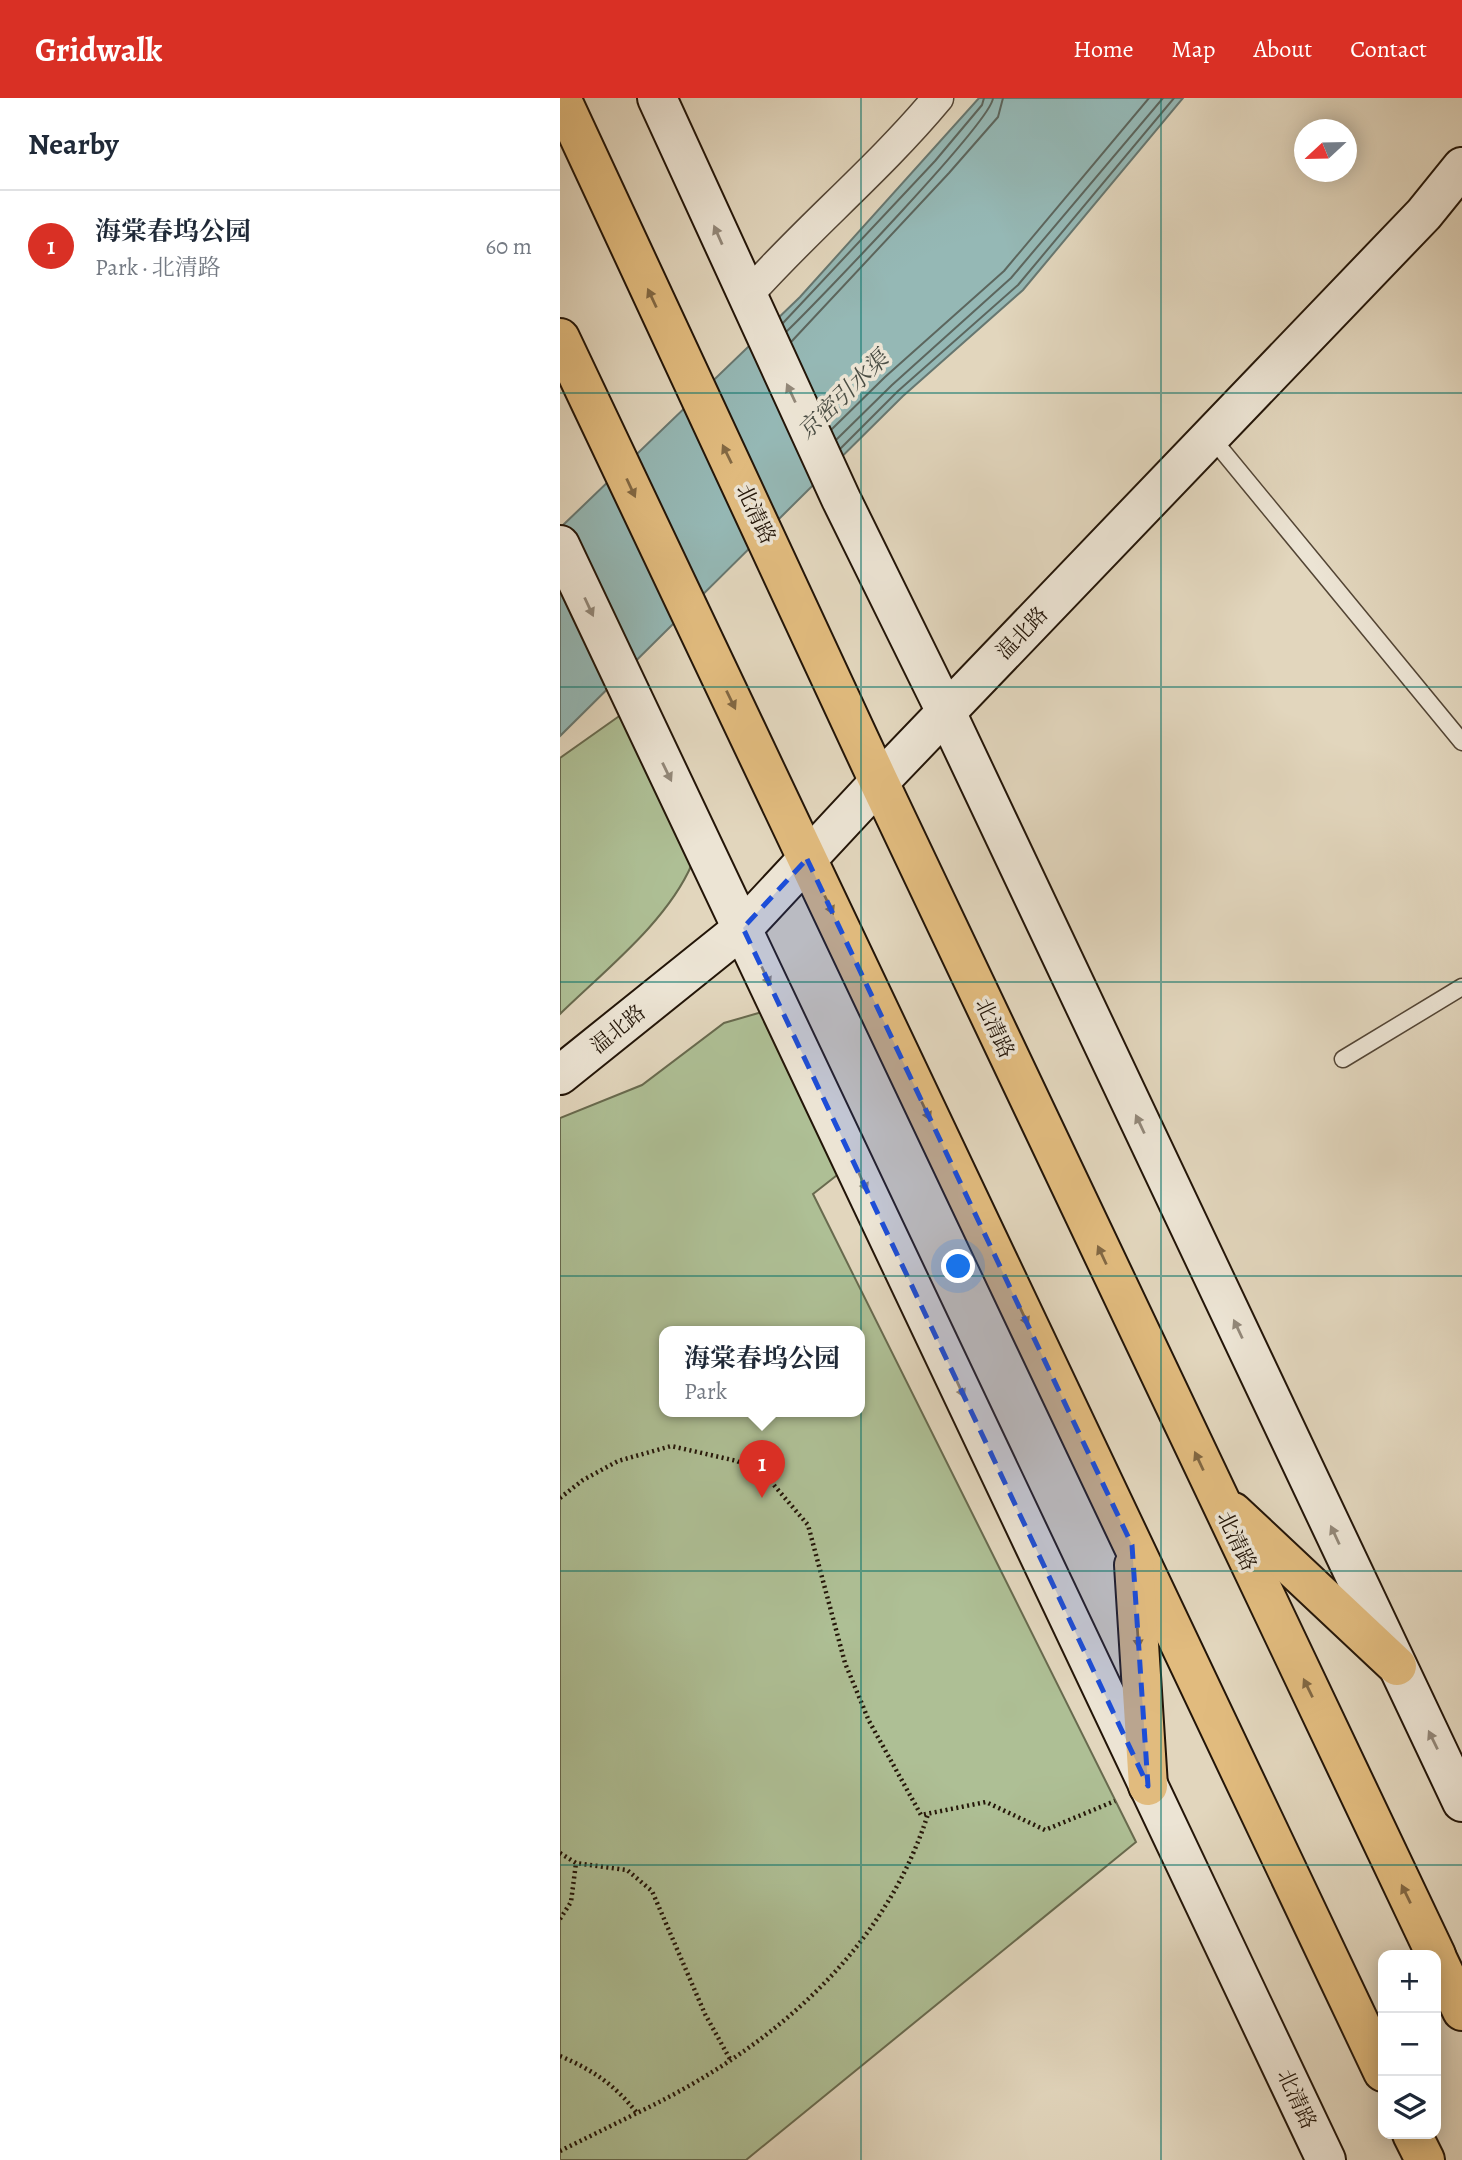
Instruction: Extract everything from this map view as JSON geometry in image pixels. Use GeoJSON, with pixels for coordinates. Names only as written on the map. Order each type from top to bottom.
{"type":"FeatureCollection","features":[{"type":"Feature","properties":{"kind":"main road","name":"北清路"},"geometry":{"type":"LineString","coordinates":[[561,98],[879,782],[1216,1497],[1434,1950]]}},
{"type":"Feature","properties":{"kind":"main road"},"geometry":{"type":"LineString","coordinates":[[560,338],[1378,2062]]}},
{"type":"Feature","properties":{"kind":"main road"},"geometry":{"type":"LineString","coordinates":[[1216,1497],[1397,1667]]}},
{"type":"Feature","properties":{"kind":"main road"},"geometry":{"type":"LineString","coordinates":[[1132,1545],[1132,1793]]}},
{"type":"Feature","properties":{"kind":"main road","name":"北清路"},"geometry":{"type":"LineString","coordinates":[[1441,1966],[1462,2011]]}},
{"type":"Feature","properties":{"kind":"main road"},"geometry":{"type":"LineString","coordinates":[[1414,2139],[1425,2160]]}},
{"type":"Feature","properties":{"kind":"street"},"geometry":{"type":"LineString","coordinates":[[657,98],[746,297],[841,499],[946,712],[1462,1802]]}},
{"type":"Feature","properties":{"kind":"street"},"geometry":{"type":"LineString","coordinates":[[746,297],[903,138],[938,98]]}},
{"type":"Feature","properties":{"kind":"street","name":"温北路"},"geometry":{"type":"LineString","coordinates":[[560,1076],[743,928],[879,782],[1424,214],[1462,167]]}},
{"type":"Feature","properties":{"kind":"street","name":"北清路"},"geometry":{"type":"LineString","coordinates":[[560,545],[743,928],[1132,1793],[1326,2160]]}},
{"type":"Feature","properties":{"kind":"lane"},"geometry":{"type":"LineString","coordinates":[[1211,437],[1462,742]]}},
{"type":"Feature","properties":{"kind":"lane"},"geometry":{"type":"LineString","coordinates":[[1343,1059],[1462,987]]}},
{"type":"Feature","properties":{"kind":"path"},"geometry":{"type":"LineString","coordinates":[[560,1498],[583,1480],[618,1461],[671,1446],[737,1461],[767,1477],[808,1525],[845,1663],[869,1721],[921,1815],[986,1802],[1045,1830],[1132,1793]]}},
{"type":"Feature","properties":{"kind":"path"},"geometry":{"type":"LineString","coordinates":[[560,2151],[694,2085],[732,2061],[828,1981],[868,1933],[915,1856],[928,1814]]}},
{"type":"Feature","properties":{"kind":"path"},"geometry":{"type":"LineString","coordinates":[[560,1853],[576,1863],[627,1870],[652,1891],[705,2014],[732,2061]]}},
{"type":"Feature","properties":{"kind":"path"},"geometry":{"type":"LineString","coordinates":[[560,1919],[571,1902],[576,1863]]}},
{"type":"Feature","properties":{"kind":"path"},"geometry":{"type":"LineString","coordinates":[[560,2056],[584,2066],[617,2088],[637,2113]]}},
{"type":"Feature","properties":{"kind":"highlighted area"},"geometry":{"type":"Polygon","coordinates":[[[807,859],[1132,1545],[1148,1786],[743,928],[807,859]]]}},
{"type":"Feature","properties":{"kind":"green space"},"geometry":{"type":"Polygon","coordinates":[[[625,712],[692,864],[667,906],[651,925],[560,1014],[560,758],[625,712]]]}},
{"type":"Feature","properties":{"kind":"green space"},"geometry":{"type":"Polygon","coordinates":[[[762,1012],[841,1172],[813,1194],[1136,1842],[746,2160],[560,2160],[560,1118],[642,1085],[724,1023],[762,1012]]]}},
{"type":"Feature","properties":{"kind":"water","name":"京密引水渠"},"geometry":{"type":"Polygon","coordinates":[[[979,98],[1183,98],[1023,290],[903,396],[560,736],[560,528],[800,297],[979,98]]]}},
{"type":"Feature","properties":{"kind":"place","name":"海棠春坞公园"},"geometry":{"type":"Point","coordinates":[762,1498]}}]}
